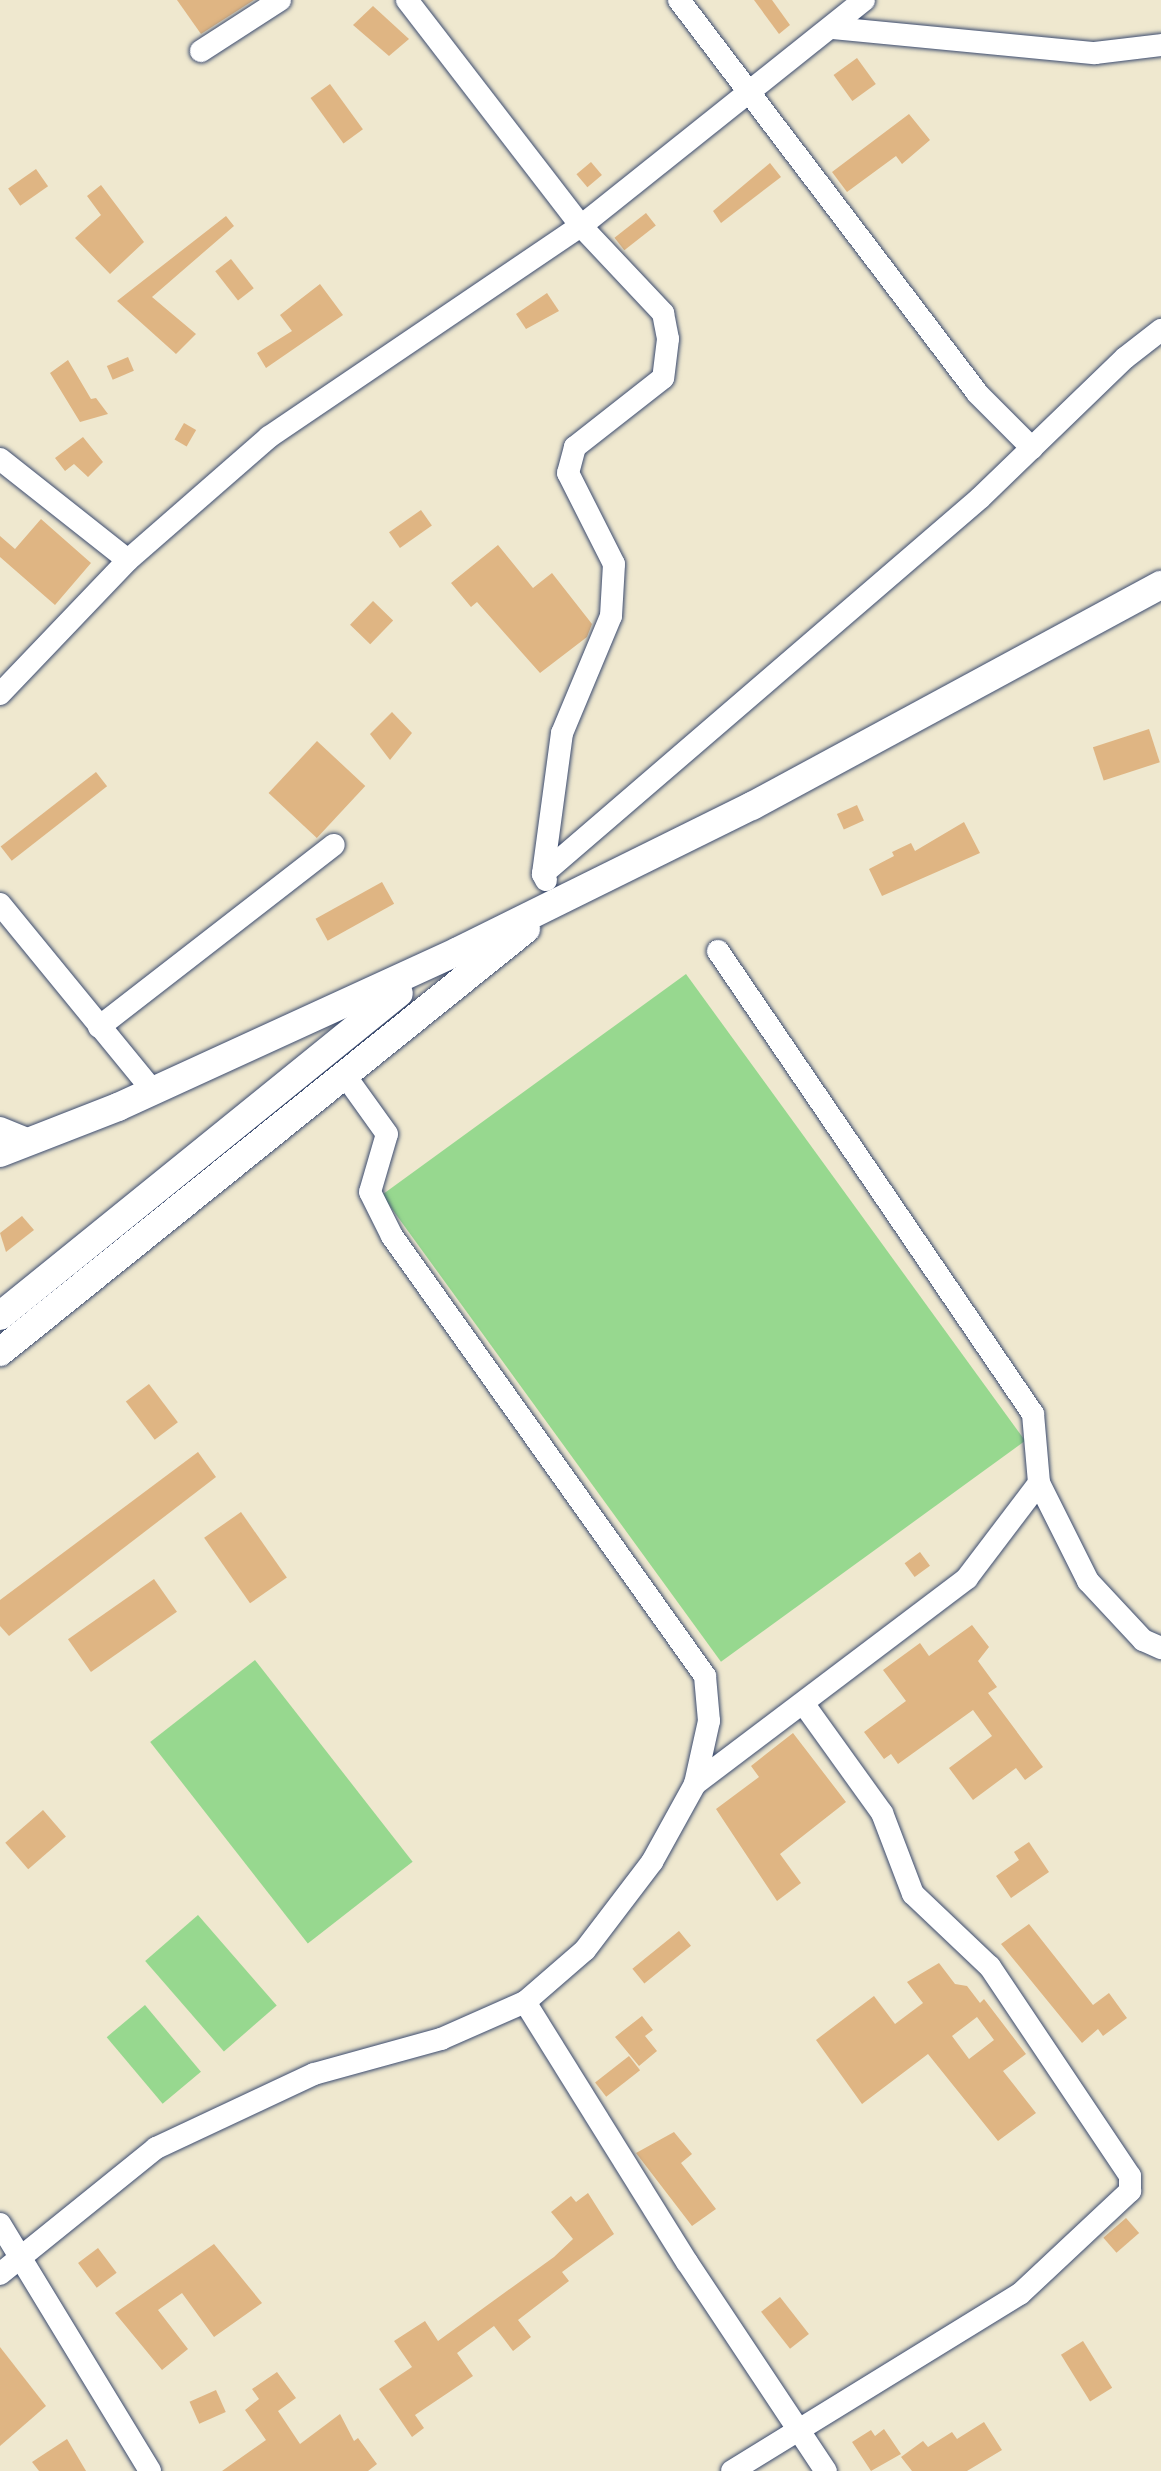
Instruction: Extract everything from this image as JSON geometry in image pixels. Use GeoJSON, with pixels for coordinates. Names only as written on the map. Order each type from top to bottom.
{"type":"FeatureCollection","features":[{"type":"Feature","properties":{"kind":"main road"},"geometry":{"type":"LineString","coordinates":[[0,1153],[153,1091],[458,951],[752,806],[1161,585]]}},
{"type":"Feature","properties":{"kind":"main road"},"geometry":{"type":"LineString","coordinates":[[0,1352],[556,902]]}},
{"type":"Feature","properties":{"kind":"main road"},"geometry":{"type":"LineString","coordinates":[[0,1316],[325,1048],[458,951]]}},
{"type":"Feature","properties":{"kind":"main road"},"geometry":{"type":"LineString","coordinates":[[302,1024],[311,1028],[344,1074]]}},
{"type":"Feature","properties":{"kind":"street"},"geometry":{"type":"LineString","coordinates":[[201,51],[280,0]]}},
{"type":"Feature","properties":{"kind":"street"},"geometry":{"type":"LineString","coordinates":[[407,0],[581,226],[663,313],[667,358],[663,378],[575,447],[568,473],[614,564],[611,616],[562,733],[543,874],[556,902]]}},
{"type":"Feature","properties":{"kind":"street"},"geometry":{"type":"LineString","coordinates":[[679,0],[977,393],[1032,448]]}},
{"type":"Feature","properties":{"kind":"street"},"geometry":{"type":"LineString","coordinates":[[0,694],[128,560],[269,437],[581,226],[833,28],[864,0]]}},
{"type":"Feature","properties":{"kind":"street"},"geometry":{"type":"LineString","coordinates":[[833,28],[1095,53],[1161,45]]}},
{"type":"Feature","properties":{"kind":"street"},"geometry":{"type":"LineString","coordinates":[[543,874],[1032,448],[1161,330]]}},
{"type":"Feature","properties":{"kind":"street"},"geometry":{"type":"LineString","coordinates":[[0,459],[128,560]]}},
{"type":"Feature","properties":{"kind":"street"},"geometry":{"type":"LineString","coordinates":[[99,1027],[334,845]]}},
{"type":"Feature","properties":{"kind":"street"},"geometry":{"type":"LineString","coordinates":[[0,904],[153,1091]]}},
{"type":"Feature","properties":{"kind":"street"},"geometry":{"type":"LineString","coordinates":[[718,951],[1033,1414],[1039,1483],[1088,1581],[1143,1640],[1161,1648]]}},
{"type":"Feature","properties":{"kind":"street"},"geometry":{"type":"LineString","coordinates":[[0,2274],[156,2148],[314,2074],[441,2039],[525,2002],[585,1950],[652,1862],[695,1784],[709,1721],[705,1676],[392,1236],[370,1192],[387,1134],[344,1074]]}},
{"type":"Feature","properties":{"kind":"street"},"geometry":{"type":"LineString","coordinates":[[0,1128],[32,1141]]}},
{"type":"Feature","properties":{"kind":"street"},"geometry":{"type":"LineString","coordinates":[[695,1784],[967,1578],[1039,1483]]}},
{"type":"Feature","properties":{"kind":"street"},"geometry":{"type":"LineString","coordinates":[[732,2471],[1020,2294],[1130,2191],[1130,2176],[990,1967],[913,1894],[882,1813],[803,1703]]}},
{"type":"Feature","properties":{"kind":"street"},"geometry":{"type":"LineString","coordinates":[[525,2002],[798,2433],[826,2471]]}},
{"type":"Feature","properties":{"kind":"street"},"geometry":{"type":"LineString","coordinates":[[0,2224],[23,2256],[63,2333],[150,2471]]}},
{"type":"Feature","properties":{"kind":"green space"},"geometry":{"type":"Polygon","coordinates":[[[686,974],[1025,1441],[721,1662],[382,1195],[686,974]]]}},
{"type":"Feature","properties":{"kind":"green space"},"geometry":{"type":"Polygon","coordinates":[[[255,1660],[413,1862],[308,1944],[150,1742],[255,1660]]]}},
{"type":"Feature","properties":{"kind":"green space"},"geometry":{"type":"Polygon","coordinates":[[[198,1915],[277,2006],[224,2051],[145,1961],[198,1915]]]}},
{"type":"Feature","properties":{"kind":"green space"},"geometry":{"type":"Polygon","coordinates":[[[145,2005],[201,2072],[163,2104],[107,2037],[145,2005]]]}},
{"type":"Feature","properties":{"kind":"building"},"geometry":{"type":"Polygon","coordinates":[[[177,0],[254,0],[201,34],[177,0]]]}},
{"type":"Feature","properties":{"kind":"building"},"geometry":{"type":"Polygon","coordinates":[[[754,0],[772,0],[790,25],[779,34],[754,0]]]}},
{"type":"Feature","properties":{"kind":"building"},"geometry":{"type":"Polygon","coordinates":[[[373,6],[409,39],[389,56],[353,25],[373,6]]]}},
{"type":"Feature","properties":{"kind":"building"},"geometry":{"type":"Polygon","coordinates":[[[857,58],[876,84],[852,101],[834,75],[857,58]]]}},
{"type":"Feature","properties":{"kind":"building"},"geometry":{"type":"Polygon","coordinates":[[[330,84],[363,129],[343,143],[311,98],[330,84]]]}},
{"type":"Feature","properties":{"kind":"building"},"geometry":{"type":"Polygon","coordinates":[[[909,114],[930,140],[902,164],[896,156],[847,192],[832,172],[909,114]]]}},
{"type":"Feature","properties":{"kind":"building"},"geometry":{"type":"Polygon","coordinates":[[[591,162],[602,175],[587,187],[576,174],[591,162]]]}},
{"type":"Feature","properties":{"kind":"building"},"geometry":{"type":"Polygon","coordinates":[[[770,163],[781,177],[721,223],[713,211],[770,163]]]}},
{"type":"Feature","properties":{"kind":"building"},"geometry":{"type":"Polygon","coordinates":[[[36,169],[48,186],[20,206],[8,189],[36,169]]]}},
{"type":"Feature","properties":{"kind":"building"},"geometry":{"type":"Polygon","coordinates":[[[101,185],[144,242],[110,274],[75,238],[101,215],[87,196],[101,185]]]}},
{"type":"Feature","properties":{"kind":"building"},"geometry":{"type":"Polygon","coordinates":[[[646,213],[656,226],[624,250],[614,238],[646,213]]]}},
{"type":"Feature","properties":{"kind":"building"},"geometry":{"type":"Polygon","coordinates":[[[226,216],[234,226],[152,297],[196,334],[176,354],[117,301],[226,216]]]}},
{"type":"Feature","properties":{"kind":"building"},"geometry":{"type":"Polygon","coordinates":[[[231,259],[254,288],[238,300],[215,271],[231,259]]]}},
{"type":"Feature","properties":{"kind":"building"},"geometry":{"type":"Polygon","coordinates":[[[320,284],[343,315],[266,368],[257,353],[292,331],[280,315],[320,284]]]}},
{"type":"Feature","properties":{"kind":"building"},"geometry":{"type":"Polygon","coordinates":[[[547,293],[559,311],[526,329],[516,314],[547,293]]]}},
{"type":"Feature","properties":{"kind":"building"},"geometry":{"type":"Polygon","coordinates":[[[128,357],[134,371],[113,380],[107,366],[128,357]]]}},
{"type":"Feature","properties":{"kind":"building"},"geometry":{"type":"Polygon","coordinates":[[[68,360],[91,399],[96,398],[108,414],[80,422],[50,373],[68,360]]]}},
{"type":"Feature","properties":{"kind":"building"},"geometry":{"type":"Polygon","coordinates":[[[184,423],[196,430],[187,446],[174,439],[184,423]]]}},
{"type":"Feature","properties":{"kind":"building"},"geometry":{"type":"Polygon","coordinates":[[[83,437],[103,462],[88,477],[74,464],[65,471],[55,458],[83,437]]]}},
{"type":"Feature","properties":{"kind":"building"},"geometry":{"type":"Polygon","coordinates":[[[421,510],[432,526],[400,548],[389,532],[421,510]]]}},
{"type":"Feature","properties":{"kind":"building"},"geometry":{"type":"Polygon","coordinates":[[[41,519],[91,563],[55,605],[0,557],[0,536],[15,549],[41,519]]]}},
{"type":"Feature","properties":{"kind":"building"},"geometry":{"type":"Polygon","coordinates":[[[498,545],[533,588],[552,573],[592,624],[587,637],[540,673],[477,602],[471,607],[451,583],[498,545]]]}},
{"type":"Feature","properties":{"kind":"building"},"geometry":{"type":"Polygon","coordinates":[[[373,601],[393,620],[370,644],[350,625],[373,601]]]}},
{"type":"Feature","properties":{"kind":"building"},"geometry":{"type":"Polygon","coordinates":[[[392,712],[412,733],[390,760],[370,734],[392,712]]]}},
{"type":"Feature","properties":{"kind":"building"},"geometry":{"type":"Polygon","coordinates":[[[1149,729],[1160,762],[1104,781],[1093,747],[1149,729]]]}},
{"type":"Feature","properties":{"kind":"building"},"geometry":{"type":"Polygon","coordinates":[[[317,741],[365,786],[317,838],[269,793],[317,741]]]}},
{"type":"Feature","properties":{"kind":"building"},"geometry":{"type":"Polygon","coordinates":[[[96,772],[107,786],[12,861],[1,846],[96,772]]]}},
{"type":"Feature","properties":{"kind":"building"},"geometry":{"type":"Polygon","coordinates":[[[857,805],[864,821],[844,829],[837,814],[857,805]]]}},
{"type":"Feature","properties":{"kind":"building"},"geometry":{"type":"Polygon","coordinates":[[[964,822],[980,853],[882,896],[869,869],[894,856],[892,852],[911,843],[915,851],[964,822]]]}},
{"type":"Feature","properties":{"kind":"building"},"geometry":{"type":"Polygon","coordinates":[[[382,882],[394,904],[328,941],[316,919],[382,882]]]}},
{"type":"Feature","properties":{"kind":"building"},"geometry":{"type":"Polygon","coordinates":[[[22,1216],[34,1230],[6,1252],[0,1233],[22,1216]]]}},
{"type":"Feature","properties":{"kind":"building"},"geometry":{"type":"Polygon","coordinates":[[[149,1384],[178,1422],[155,1440],[126,1401],[149,1384]]]}},
{"type":"Feature","properties":{"kind":"building"},"geometry":{"type":"Polygon","coordinates":[[[198,1452],[216,1477],[9,1636],[0,1626],[0,1600],[198,1452]]]}},
{"type":"Feature","properties":{"kind":"building"},"geometry":{"type":"Polygon","coordinates":[[[241,1512],[287,1578],[250,1603],[204,1538],[241,1512]]]}},
{"type":"Feature","properties":{"kind":"building"},"geometry":{"type":"Polygon","coordinates":[[[920,1552],[930,1566],[915,1577],[905,1563],[920,1552]]]}},
{"type":"Feature","properties":{"kind":"building"},"geometry":{"type":"Polygon","coordinates":[[[154,1579],[177,1612],[91,1672],[68,1639],[154,1579]]]}},
{"type":"Feature","properties":{"kind":"building"},"geometry":{"type":"Polygon","coordinates":[[[972,1625],[989,1647],[978,1661],[997,1687],[988,1693],[1043,1767],[1025,1780],[1016,1768],[973,1800],[949,1768],[992,1736],[973,1710],[898,1764],[891,1754],[884,1759],[864,1732],[906,1701],[883,1670],[920,1643],[929,1656],[972,1625]]]}},
{"type":"Feature","properties":{"kind":"building"},"geometry":{"type":"Polygon","coordinates":[[[793,1733],[846,1802],[780,1854],[801,1883],[777,1901],[716,1809],[759,1777],[751,1766],[793,1733]]]}},
{"type":"Feature","properties":{"kind":"building"},"geometry":{"type":"Polygon","coordinates":[[[43,1810],[66,1836],[28,1869],[5,1843],[43,1810]]]}},
{"type":"Feature","properties":{"kind":"building"},"geometry":{"type":"Polygon","coordinates":[[[1029,1842],[1049,1872],[1011,1898],[996,1876],[1019,1860],[1014,1852],[1029,1842]]]}},
{"type":"Feature","properties":{"kind":"building"},"geometry":{"type":"Polygon","coordinates":[[[1029,1924],[1093,2005],[1109,1993],[1127,2018],[1103,2036],[1098,2029],[1082,2043],[1001,1944],[1029,1924]]]}},
{"type":"Feature","properties":{"kind":"building"},"geometry":{"type":"Polygon","coordinates":[[[679,1931],[691,1946],[644,1984],[632,1969],[679,1931]]]}},
{"type":"Feature","properties":{"kind":"building"},"geometry":{"type":"Polygon","coordinates":[[[939,1963],[955,1984],[967,1986],[980,2003],[984,1999],[1026,2054],[1003,2071],[1036,2113],[998,2141],[928,2054],[862,2104],[816,2040],[874,1996],[895,2024],[923,2003],[907,1982],[939,1963]],[[977,2017],[952,2036],[969,2059],[994,2040],[977,2017]]]}},
{"type":"Feature","properties":{"kind":"building"},"geometry":{"type":"Polygon","coordinates":[[[642,2016],[653,2030],[645,2036],[657,2051],[639,2066],[615,2037],[642,2016]]]}},
{"type":"Feature","properties":{"kind":"building"},"geometry":{"type":"Polygon","coordinates":[[[629,2056],[640,2070],[606,2097],[595,2082],[629,2056]]]}},
{"type":"Feature","properties":{"kind":"building"},"geometry":{"type":"Polygon","coordinates":[[[674,2132],[692,2154],[681,2163],[716,2209],[692,2226],[636,2153],[674,2132]]]}},
{"type":"Feature","properties":{"kind":"building"},"geometry":{"type":"Polygon","coordinates":[[[588,2193],[614,2234],[562,2272],[569,2281],[518,2320],[531,2337],[513,2351],[494,2326],[457,2353],[473,2376],[415,2415],[424,2428],[412,2437],[379,2389],[412,2367],[394,2341],[425,2321],[438,2341],[554,2257],[573,2239],[551,2212],[571,2196],[576,2202],[588,2193]]]}},
{"type":"Feature","properties":{"kind":"building"},"geometry":{"type":"Polygon","coordinates":[[[1126,2218],[1139,2233],[1116,2253],[1103,2238],[1126,2218]]]}},
{"type":"Feature","properties":{"kind":"building"},"geometry":{"type":"Polygon","coordinates":[[[214,2244],[262,2303],[214,2337],[182,2293],[158,2310],[188,2349],[162,2370],[115,2313],[214,2244]]]}},
{"type":"Feature","properties":{"kind":"building"},"geometry":{"type":"Polygon","coordinates":[[[98,2248],[117,2273],[97,2288],[78,2263],[98,2248]]]}},
{"type":"Feature","properties":{"kind":"building"},"geometry":{"type":"Polygon","coordinates":[[[780,2297],[809,2334],[790,2349],[761,2312],[780,2297]]]}},
{"type":"Feature","properties":{"kind":"building"},"geometry":{"type":"Polygon","coordinates":[[[1083,2341],[1112,2388],[1090,2401],[1061,2355],[1083,2341]]]}},
{"type":"Feature","properties":{"kind":"building"},"geometry":{"type":"Polygon","coordinates":[[[0,2347],[46,2406],[0,2446],[0,2347]]]}},
{"type":"Feature","properties":{"kind":"building"},"geometry":{"type":"Polygon","coordinates":[[[277,2372],[296,2398],[278,2411],[300,2444],[340,2414],[354,2441],[358,2438],[377,2464],[368,2471],[222,2471],[266,2440],[245,2410],[259,2399],[252,2389],[277,2372]]]}},
{"type":"Feature","properties":{"kind":"building"},"geometry":{"type":"Polygon","coordinates":[[[216,2390],[226,2412],[199,2424],[190,2402],[216,2390]]]}},
{"type":"Feature","properties":{"kind":"building"},"geometry":{"type":"Polygon","coordinates":[[[984,2422],[1002,2450],[967,2471],[912,2471],[901,2457],[923,2441],[928,2447],[952,2432],[957,2439],[984,2422]]]}},
{"type":"Feature","properties":{"kind":"building"},"geometry":{"type":"Polygon","coordinates":[[[884,2429],[901,2454],[871,2471],[852,2442],[871,2430],[875,2436],[884,2429]]]}},
{"type":"Feature","properties":{"kind":"building"},"geometry":{"type":"Polygon","coordinates":[[[67,2439],[86,2471],[39,2471],[32,2462],[67,2439]]]}}]}
